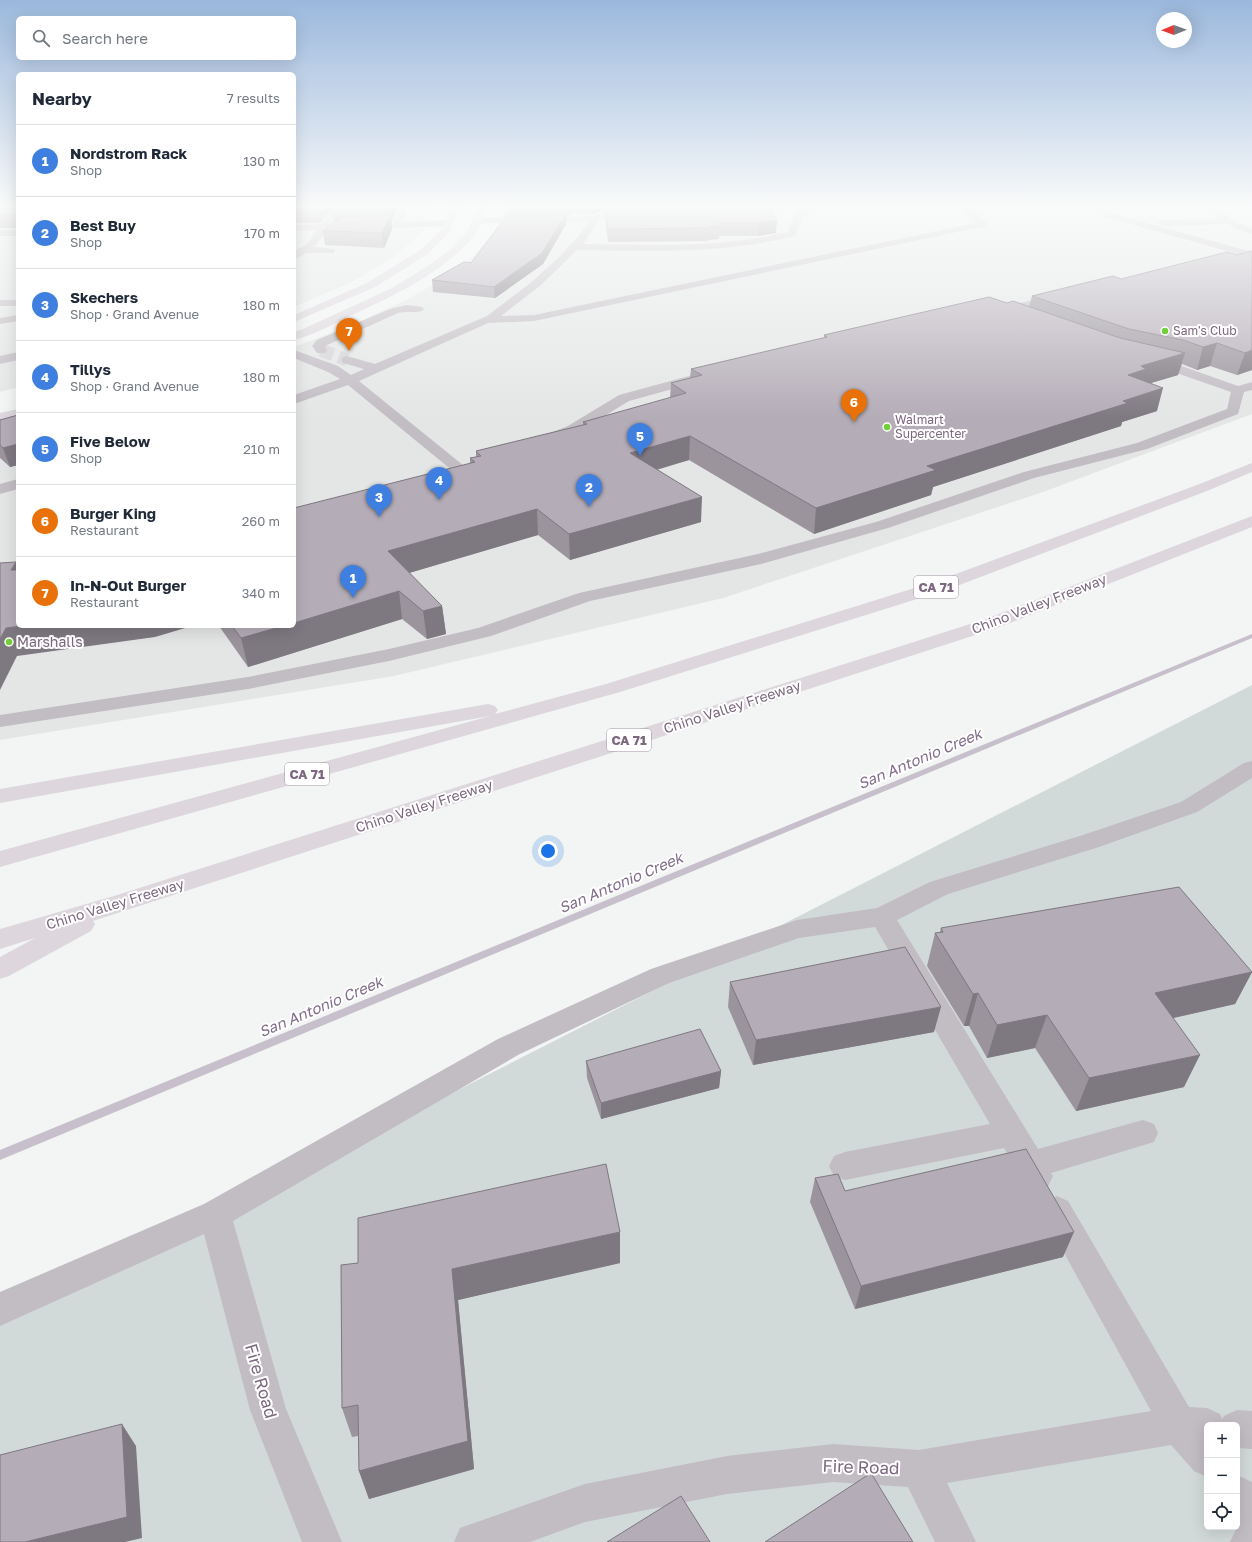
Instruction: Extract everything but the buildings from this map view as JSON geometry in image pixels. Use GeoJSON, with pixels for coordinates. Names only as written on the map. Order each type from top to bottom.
{"type":"FeatureCollection","features":[{"type":"Feature","properties":{"kind":"main road"},"geometry":{"type":"LineString","coordinates":[[296,318],[371,285],[386,276]]}},
{"type":"Feature","properties":{"kind":"main road"},"geometry":{"type":"LineString","coordinates":[[296,335],[398,290],[419,276]]}},
{"type":"Feature","properties":{"kind":"main road"},"geometry":{"type":"LineString","coordinates":[[0,417],[16,413]]}},
{"type":"Feature","properties":{"kind":"main road","name":"CA 71"},"geometry":{"type":"LineString","coordinates":[[0,859],[613,688],[943,585],[1202,488],[1252,467]]}},
{"type":"Feature","properties":{"kind":"main road","name":"Chino Valley Freeway"},"geometry":{"type":"LineString","coordinates":[[0,939],[121,903],[993,623],[1252,521]]}},
{"type":"Feature","properties":{"kind":"main road"},"geometry":{"type":"LineString","coordinates":[[0,796],[613,688]]}},
{"type":"Feature","properties":{"kind":"main road"},"geometry":{"type":"LineString","coordinates":[[0,968],[121,903]]}},
{"type":"Feature","properties":{"kind":"street"},"geometry":{"type":"LineString","coordinates":[[296,399],[350,380],[486,320],[539,282],[545,276]]}},
{"type":"Feature","properties":{"kind":"street"},"geometry":{"type":"LineString","coordinates":[[486,320],[534,318],[735,276]]}},
{"type":"Feature","properties":{"kind":"street"},"geometry":{"type":"LineString","coordinates":[[1016,319],[988,312],[1069,296]]}},
{"type":"Feature","properties":{"kind":"street"},"geometry":{"type":"LineString","coordinates":[[0,303],[16,303]]}},
{"type":"Feature","properties":{"kind":"street"},"geometry":{"type":"LineString","coordinates":[[321,350],[318,346],[321,343],[394,311],[406,308],[418,309]]}},
{"type":"Feature","properties":{"kind":"street"},"geometry":{"type":"LineString","coordinates":[[0,321],[16,318]]}},
{"type":"Feature","properties":{"kind":"street"},"geometry":{"type":"LineString","coordinates":[[296,355],[333,369],[350,380],[464,473]]}},
{"type":"Feature","properties":{"kind":"street"},"geometry":{"type":"LineString","coordinates":[[0,360],[16,356]]}},
{"type":"Feature","properties":{"kind":"street"},"geometry":{"type":"LineString","coordinates":[[347,360],[376,369]]}},
{"type":"Feature","properties":{"kind":"street"},"geometry":{"type":"LineString","coordinates":[[0,721],[248,684],[389,655],[484,632],[585,597],[761,559],[882,524],[1030,475],[1142,446],[1233,411],[1245,388],[1172,367],[1141,360]]}},
{"type":"Feature","properties":{"kind":"street"},"geometry":{"type":"LineString","coordinates":[[296,368],[319,375],[350,380]]}},
{"type":"Feature","properties":{"kind":"street"},"geometry":{"type":"LineString","coordinates":[[536,444],[573,429],[624,398],[714,373]]}},
{"type":"Feature","properties":{"kind":"street"},"geometry":{"type":"LineString","coordinates":[[450,479],[477,468]]}},
{"type":"Feature","properties":{"kind":"street"},"geometry":{"type":"LineString","coordinates":[[0,489],[16,485]]}},
{"type":"Feature","properties":{"kind":"street"},"geometry":{"type":"LineString","coordinates":[[0,1310],[215,1214],[508,1047],[660,976],[797,929],[882,917],[939,888],[1091,841],[1189,807],[1252,768]]}},
{"type":"Feature","properties":{"kind":"street"},"geometry":{"type":"LineString","coordinates":[[882,917],[1031,1165],[1193,1426],[1204,1451]]}},
{"type":"Feature","properties":{"kind":"street"},"geometry":{"type":"LineString","coordinates":[[844,1166],[1012,1133]]}},
{"type":"Feature","properties":{"kind":"street"},"geometry":{"type":"LineString","coordinates":[[1031,1165],[1144,1133]]}},
{"type":"Feature","properties":{"kind":"street","name":"Fire Road"},"geometry":{"type":"LineString","coordinates":[[215,1214],[268,1410],[322,1542]]}},
{"type":"Feature","properties":{"kind":"street","name":"Fire Road"},"geometry":{"type":"LineString","coordinates":[[474,1542],[585,1503],[727,1475],[833,1463],[919,1469],[1193,1426]]}},
{"type":"Feature","properties":{"kind":"street"},"geometry":{"type":"LineString","coordinates":[[1240,1429],[1252,1430]]}},
{"type":"Feature","properties":{"kind":"street"},"geometry":{"type":"LineString","coordinates":[[919,1469],[956,1542]]}},
{"type":"Feature","properties":{"kind":"street"},"geometry":{"type":"LineString","coordinates":[[1240,1498],[1252,1514]]}},
{"type":"Feature","properties":{"kind":"shaded area"},"geometry":{"type":"Polygon","coordinates":[[[0,276],[16,276],[16,388],[0,392],[0,276]]]}},
{"type":"Feature","properties":{"kind":"shaded area"},"geometry":{"type":"Polygon","coordinates":[[[296,276],[362,276],[354,281],[296,306],[296,276]]]}},
{"type":"Feature","properties":{"kind":"shaded area"},"geometry":{"type":"Polygon","coordinates":[[[447,276],[1252,276],[1252,414],[1043,492],[723,598],[394,676],[0,740],[0,431],[16,427],[16,628],[296,628],[296,346],[354,324],[408,299],[447,276]]]}},
{"type":"Feature","properties":{"kind":"shaded area"},"geometry":{"type":"Polygon","coordinates":[[[1252,685],[1252,1542],[0,1542],[0,1310],[215,1214],[1252,685]]]}},
{"type":"Feature","properties":{"kind":"waterway","name":"San Antonio Creek"},"geometry":{"type":"LineString","coordinates":[[0,1155],[1252,636]]}},
{"type":"Feature","properties":{"kind":"tunnel"},"geometry":{"type":"LineString","coordinates":[[321,350],[347,360]]}},
{"type":"Feature","properties":{"kind":"place","name":"Sam's Club"},"geometry":{"type":"Point","coordinates":[1165,331]}},
{"type":"Feature","properties":{"kind":"place","name":"In-N-Out Burger"},"geometry":{"type":"Point","coordinates":[349,351]}},
{"type":"Feature","properties":{"kind":"place","name":"Burger King"},"geometry":{"type":"Point","coordinates":[854,422]}},
{"type":"Feature","properties":{"kind":"place","name":"Walmart Supercenter"},"geometry":{"type":"Point","coordinates":[887,427]}},
{"type":"Feature","properties":{"kind":"place","name":"Five Below"},"geometry":{"type":"Point","coordinates":[640,456]}},
{"type":"Feature","properties":{"kind":"place","name":"Tillys"},"geometry":{"type":"Point","coordinates":[439,500]}},
{"type":"Feature","properties":{"kind":"place","name":"Best Buy"},"geometry":{"type":"Point","coordinates":[589,507]}},
{"type":"Feature","properties":{"kind":"place","name":"Skechers"},"geometry":{"type":"Point","coordinates":[379,517]}},
{"type":"Feature","properties":{"kind":"place","name":"Nordstrom Rack"},"geometry":{"type":"Point","coordinates":[353,598]}},
{"type":"Feature","properties":{"kind":"place","name":"Marshalls"},"geometry":{"type":"Point","coordinates":[9,642]}}]}
